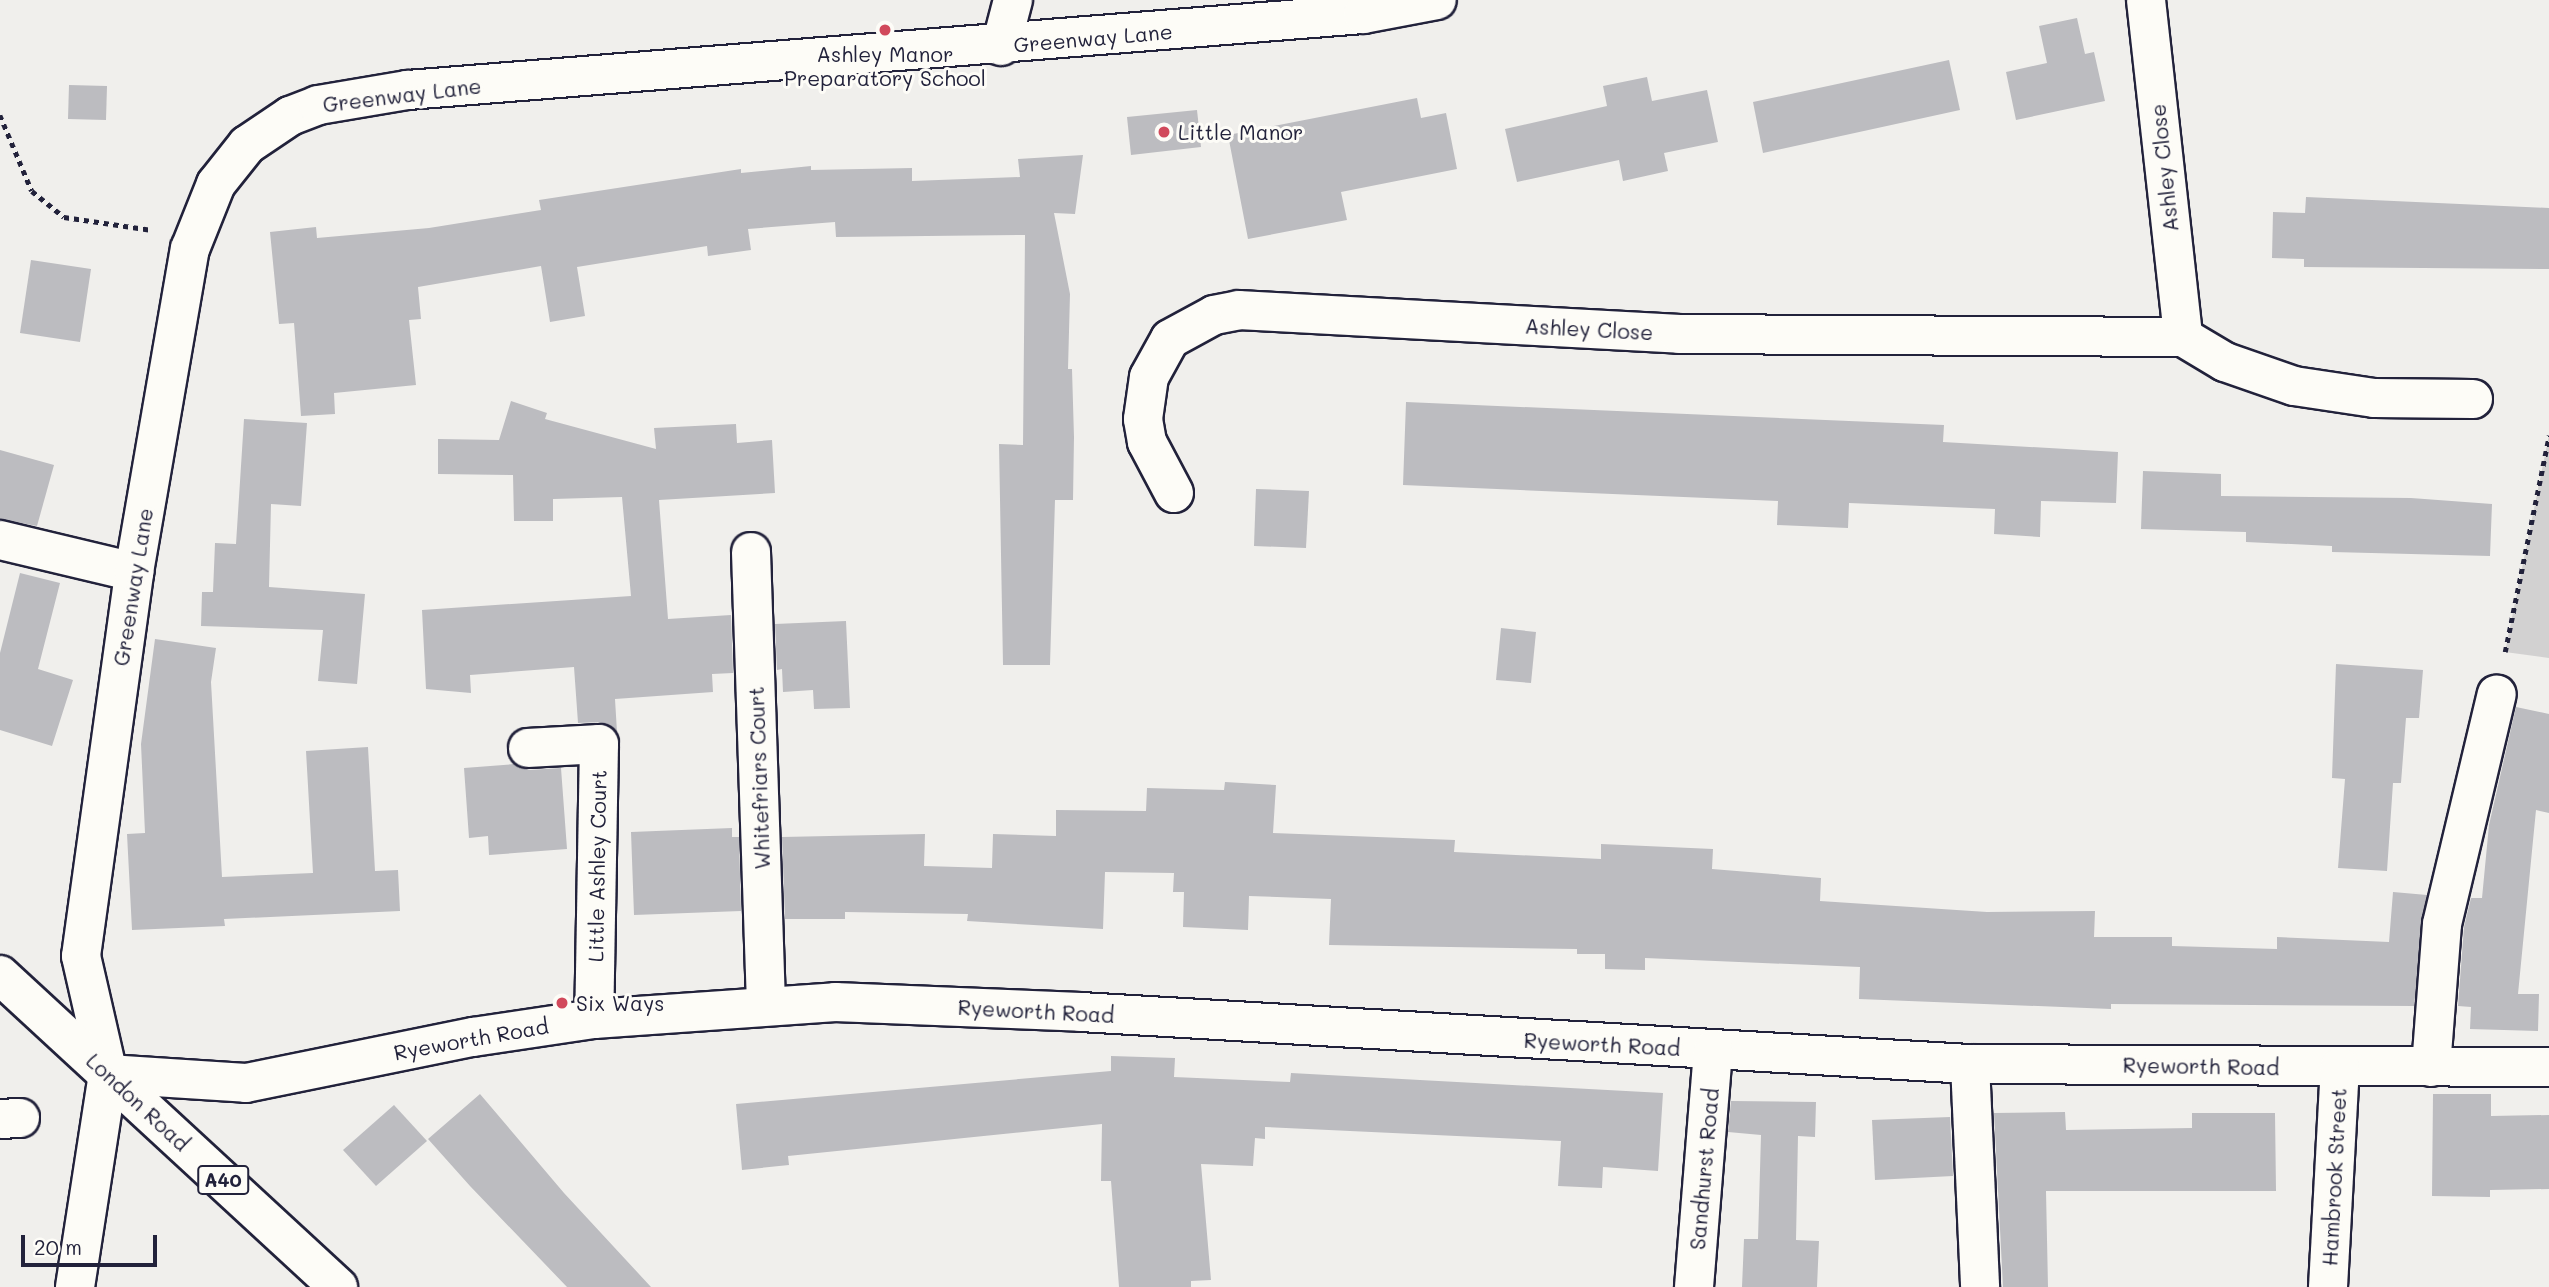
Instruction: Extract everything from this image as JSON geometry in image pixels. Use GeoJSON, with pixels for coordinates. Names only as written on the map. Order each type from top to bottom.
{"type":"FeatureCollection","features":[{"type":"Feature","properties":{"kind":"main road"},"geometry":{"type":"LineString","coordinates":[[1000,46],[1013,0]]}},
{"type":"Feature","properties":{"kind":"main road","name":"Greenway Lane"},"geometry":{"type":"LineString","coordinates":[[108,1074],[81,956],[134,572],[194,236],[216,184],[239,153],[264,131],[318,105],[408,90],[1000,46],[1363,15],[1437,0]]}},
{"type":"Feature","properties":{"kind":"main road","name":"Ashley Close"},"geometry":{"type":"LineString","coordinates":[[1174,493],[1147,442],[1143,419],[1149,377],[1170,340],[1214,315],[1239,310],[1679,334],[2183,337],[2146,0]]}},
{"type":"Feature","properties":{"kind":"main road"},"geometry":{"type":"LineString","coordinates":[[2183,337],[2225,362],[2294,386],[2374,398],[2473,399]]}},
{"type":"Feature","properties":{"kind":"main road"},"geometry":{"type":"LineString","coordinates":[[0,540],[134,572]]}},
{"type":"Feature","properties":{"kind":"main road","name":"Whitefriars Court"},"geometry":{"type":"LineString","coordinates":[[751,552],[766,1005]]}},
{"type":"Feature","properties":{"kind":"main road"},"geometry":{"type":"LineString","coordinates":[[2431,1067],[2442,924],[2497,694]]}},
{"type":"Feature","properties":{"kind":"main road","name":"Little Ashley Court"},"geometry":{"type":"LineString","coordinates":[[528,748],[599,744],[594,1019]]}},
{"type":"Feature","properties":{"kind":"main road","name":"London Road"},"geometry":{"type":"LineString","coordinates":[[0,975],[338,1287]]}},
{"type":"Feature","properties":{"kind":"main road","name":"Ryeworth Road"},"geometry":{"type":"LineString","coordinates":[[108,1074],[246,1083],[460,1039],[594,1019],[835,1002],[1081,1012],[1970,1064],[2549,1067]]}},
{"type":"Feature","properties":{"kind":"main road","name":"Sandhurst Road"},"geometry":{"type":"LineString","coordinates":[[1694,1287],[1713,1050]]}},
{"type":"Feature","properties":{"kind":"main road"},"geometry":{"type":"LineString","coordinates":[[1970,1064],[1980,1287]]}},
{"type":"Feature","properties":{"kind":"main road","name":"Hambrook Street"},"geometry":{"type":"LineString","coordinates":[[2328,1287],[2340,1067]]}},
{"type":"Feature","properties":{"kind":"main road"},"geometry":{"type":"LineString","coordinates":[[75,1287],[108,1074]]}},
{"type":"Feature","properties":{"kind":"path"},"geometry":{"type":"LineString","coordinates":[[0,115],[32,191],[64,217],[194,236]]}},
{"type":"Feature","properties":{"kind":"path"},"geometry":{"type":"LineString","coordinates":[[2497,694],[2549,435]]}},
{"type":"Feature","properties":{"kind":"shaded area"},"geometry":{"type":"Polygon","coordinates":[[[2549,435],[2549,658],[2505,652],[2549,435]]]}},
{"type":"Feature","properties":{"kind":"building"},"geometry":{"type":"Polygon","coordinates":[[[2077,18],[2085,54],[2094,52],[2105,101],[2016,120],[2006,72],[2047,63],[2039,26],[2077,18]]]}},
{"type":"Feature","properties":{"kind":"building"},"geometry":{"type":"Polygon","coordinates":[[[1949,60],[1960,110],[1763,153],[1753,102],[1949,60]]]}},
{"type":"Feature","properties":{"kind":"building"},"geometry":{"type":"Polygon","coordinates":[[[1647,77],[1652,101],[1707,90],[1718,142],[1664,153],[1668,171],[1623,181],[1619,160],[1517,182],[1505,129],[1607,106],[1603,86],[1647,77]]]}},
{"type":"Feature","properties":{"kind":"building"},"geometry":{"type":"Polygon","coordinates":[[[69,85],[107,86],[106,120],[68,119],[69,85]]]}},
{"type":"Feature","properties":{"kind":"building"},"geometry":{"type":"Polygon","coordinates":[[[1417,98],[1421,118],[1446,113],[1457,169],[1341,192],[1347,220],[1248,239],[1228,135],[1417,98]]]}},
{"type":"Feature","properties":{"kind":"building","name":"Little Manor"},"geometry":{"type":"Polygon","coordinates":[[[1197,110],[1201,147],[1131,155],[1127,117],[1197,110]]]}},
{"type":"Feature","properties":{"kind":"building"},"geometry":{"type":"Polygon","coordinates":[[[1083,155],[1075,214],[1054,213],[1070,294],[1068,369],[1072,369],[1074,437],[1073,500],[1055,500],[1050,665],[1003,665],[999,444],[1023,445],[1025,235],[836,237],[835,222],[748,229],[751,250],[708,256],[707,246],[577,267],[585,316],[550,322],[541,266],[418,287],[421,319],[409,320],[416,385],[334,393],[335,414],[301,416],[294,323],[279,324],[270,232],[316,227],[317,238],[429,228],[541,210],[539,200],[741,169],[741,173],[811,166],[811,170],[912,168],[912,181],[1020,177],[1018,159],[1083,155]]]}},
{"type":"Feature","properties":{"kind":"building"},"geometry":{"type":"Polygon","coordinates":[[[2306,197],[2549,208],[2549,269],[2304,267],[2304,259],[2272,258],[2273,212],[2305,213],[2306,197]]]}},
{"type":"Feature","properties":{"kind":"building"},"geometry":{"type":"Polygon","coordinates":[[[31,260],[91,269],[80,342],[20,333],[31,260]]]}},
{"type":"Feature","properties":{"kind":"building"},"geometry":{"type":"Polygon","coordinates":[[[511,401],[547,413],[545,419],[656,449],[654,428],[736,424],[737,443],[772,440],[775,493],[659,500],[668,619],[731,615],[733,673],[712,674],[713,692],[615,699],[617,732],[598,722],[578,723],[574,667],[470,675],[471,693],[426,689],[422,610],[631,596],[622,497],[553,499],[553,521],[514,521],[513,475],[438,474],[438,439],[499,440],[511,401]]]}},
{"type":"Feature","properties":{"kind":"building"},"geometry":{"type":"Polygon","coordinates":[[[1406,402],[1944,425],[1943,442],[2118,452],[2116,503],[2041,501],[2040,537],[1994,534],[1995,509],[1849,503],[1848,528],[1777,525],[1778,501],[1403,485],[1406,402]]]}},
{"type":"Feature","properties":{"kind":"building"},"geometry":{"type":"Polygon","coordinates":[[[244,419],[307,423],[301,506],[271,504],[269,587],[365,594],[357,684],[318,681],[323,630],[201,626],[202,592],[213,592],[215,543],[236,544],[244,419]]]}},
{"type":"Feature","properties":{"kind":"building"},"geometry":{"type":"Polygon","coordinates":[[[0,450],[54,465],[37,526],[0,519],[0,450]]]}},
{"type":"Feature","properties":{"kind":"building"},"geometry":{"type":"Polygon","coordinates":[[[2143,471],[2221,474],[2221,496],[2411,498],[2492,504],[2490,556],[2332,552],[2332,546],[2246,542],[2246,532],[2141,529],[2143,471]]]}},
{"type":"Feature","properties":{"kind":"building"},"geometry":{"type":"Polygon","coordinates":[[[1256,489],[1309,491],[1306,548],[1254,546],[1256,489]]]}},
{"type":"Feature","properties":{"kind":"building"},"geometry":{"type":"Polygon","coordinates":[[[20,573],[60,583],[38,669],[73,680],[52,746],[0,730],[0,653],[20,573]]]}},
{"type":"Feature","properties":{"kind":"building"},"geometry":{"type":"Polygon","coordinates":[[[846,621],[850,708],[814,709],[813,690],[783,692],[782,669],[777,670],[775,624],[846,621]]]}},
{"type":"Feature","properties":{"kind":"building"},"geometry":{"type":"Polygon","coordinates":[[[1501,628],[1536,632],[1531,683],[1496,680],[1501,628]]]}},
{"type":"Feature","properties":{"kind":"building"},"geometry":{"type":"Polygon","coordinates":[[[155,639],[216,648],[211,682],[222,877],[313,873],[306,751],[368,747],[375,871],[398,870],[400,911],[224,919],[225,926],[132,930],[127,834],[145,833],[141,744],[155,639]]]}},
{"type":"Feature","properties":{"kind":"building"},"geometry":{"type":"Polygon","coordinates":[[[2336,664],[2423,670],[2419,718],[2406,718],[2401,783],[2393,783],[2387,871],[2338,868],[2345,779],[2332,778],[2336,664]]]}},
{"type":"Feature","properties":{"kind":"building"},"geometry":{"type":"Polygon","coordinates":[[[2516,707],[2549,714],[2549,813],[2536,810],[2518,994],[2539,994],[2538,1031],[2470,1029],[2471,1007],[2458,1006],[2464,927],[2471,898],[2482,898],[2489,825],[2516,707]]]}},
{"type":"Feature","properties":{"kind":"building"},"geometry":{"type":"Polygon","coordinates":[[[515,764],[529,770],[561,768],[567,849],[489,855],[488,836],[469,838],[464,768],[515,764]]]}},
{"type":"Feature","properties":{"kind":"building"},"geometry":{"type":"Polygon","coordinates":[[[1225,782],[1276,785],[1273,833],[1455,840],[1454,852],[1601,859],[1601,844],[1713,849],[1712,869],[1821,878],[1820,901],[1987,912],[2095,911],[2094,937],[2172,937],[2172,946],[2277,949],[2277,937],[2389,942],[2393,892],[2427,895],[2414,1006],[2111,1004],[2111,1009],[1859,999],[1860,967],[1645,958],[1645,970],[1605,969],[1605,954],[1577,954],[1577,949],[1329,945],[1331,899],[1249,896],[1248,930],[1183,927],[1184,892],[1173,892],[1174,873],[1105,872],[1103,929],[967,921],[968,914],[845,912],[845,919],[785,919],[782,837],[925,834],[924,866],[992,868],[993,834],[1056,836],[1056,810],[1146,811],[1147,788],[1224,790],[1225,782]]]}},
{"type":"Feature","properties":{"kind":"building"},"geometry":{"type":"Polygon","coordinates":[[[732,828],[732,837],[739,837],[741,911],[634,915],[631,832],[732,828]]]}},
{"type":"Feature","properties":{"kind":"building"},"geometry":{"type":"Polygon","coordinates":[[[1111,1056],[1175,1058],[1174,1077],[1290,1082],[1291,1073],[1663,1093],[1658,1171],[1603,1167],[1602,1188],[1558,1186],[1561,1141],[1265,1127],[1265,1139],[1255,1138],[1253,1166],[1201,1164],[1211,1280],[1191,1281],[1191,1287],[1119,1287],[1111,1181],[1101,1181],[1102,1124],[788,1156],[789,1165],[742,1170],[736,1104],[1111,1071],[1111,1056]]]}},
{"type":"Feature","properties":{"kind":"building"},"geometry":{"type":"Polygon","coordinates":[[[480,1094],[564,1193],[651,1287],[567,1287],[428,1139],[480,1094]]]}},
{"type":"Feature","properties":{"kind":"building"},"geometry":{"type":"Polygon","coordinates":[[[2433,1094],[2491,1094],[2491,1116],[2549,1115],[2549,1189],[2490,1190],[2490,1197],[2432,1196],[2433,1094]]]}},
{"type":"Feature","properties":{"kind":"building"},"geometry":{"type":"Polygon","coordinates":[[[1731,1101],[1816,1102],[1815,1137],[1798,1136],[1796,1240],[1819,1241],[1817,1287],[1742,1287],[1744,1239],[1758,1239],[1761,1135],[1728,1132],[1731,1101]]]}},
{"type":"Feature","properties":{"kind":"building"},"geometry":{"type":"Polygon","coordinates":[[[394,1105],[427,1141],[376,1186],[343,1150],[394,1105]]]}},
{"type":"Feature","properties":{"kind":"building"},"geometry":{"type":"Polygon","coordinates":[[[2065,1112],[2066,1130],[2192,1128],[2192,1113],[2275,1113],[2276,1191],[2046,1191],[2048,1287],[2003,1287],[1994,1113],[2065,1112]]]}},
{"type":"Feature","properties":{"kind":"building"},"geometry":{"type":"Polygon","coordinates":[[[1950,1117],[1953,1176],[1875,1180],[1872,1120],[1950,1117]]]}},
{"type":"Feature","properties":{"kind":"place","name":"Ashley Manor Preparatory School"},"geometry":{"type":"Point","coordinates":[885,30]}},
{"type":"Feature","properties":{"kind":"place","name":"Little Manor"},"geometry":{"type":"Point","coordinates":[1164,132]}},
{"type":"Feature","properties":{"kind":"place","name":"Six Ways"},"geometry":{"type":"Point","coordinates":[562,1003]}}]}
